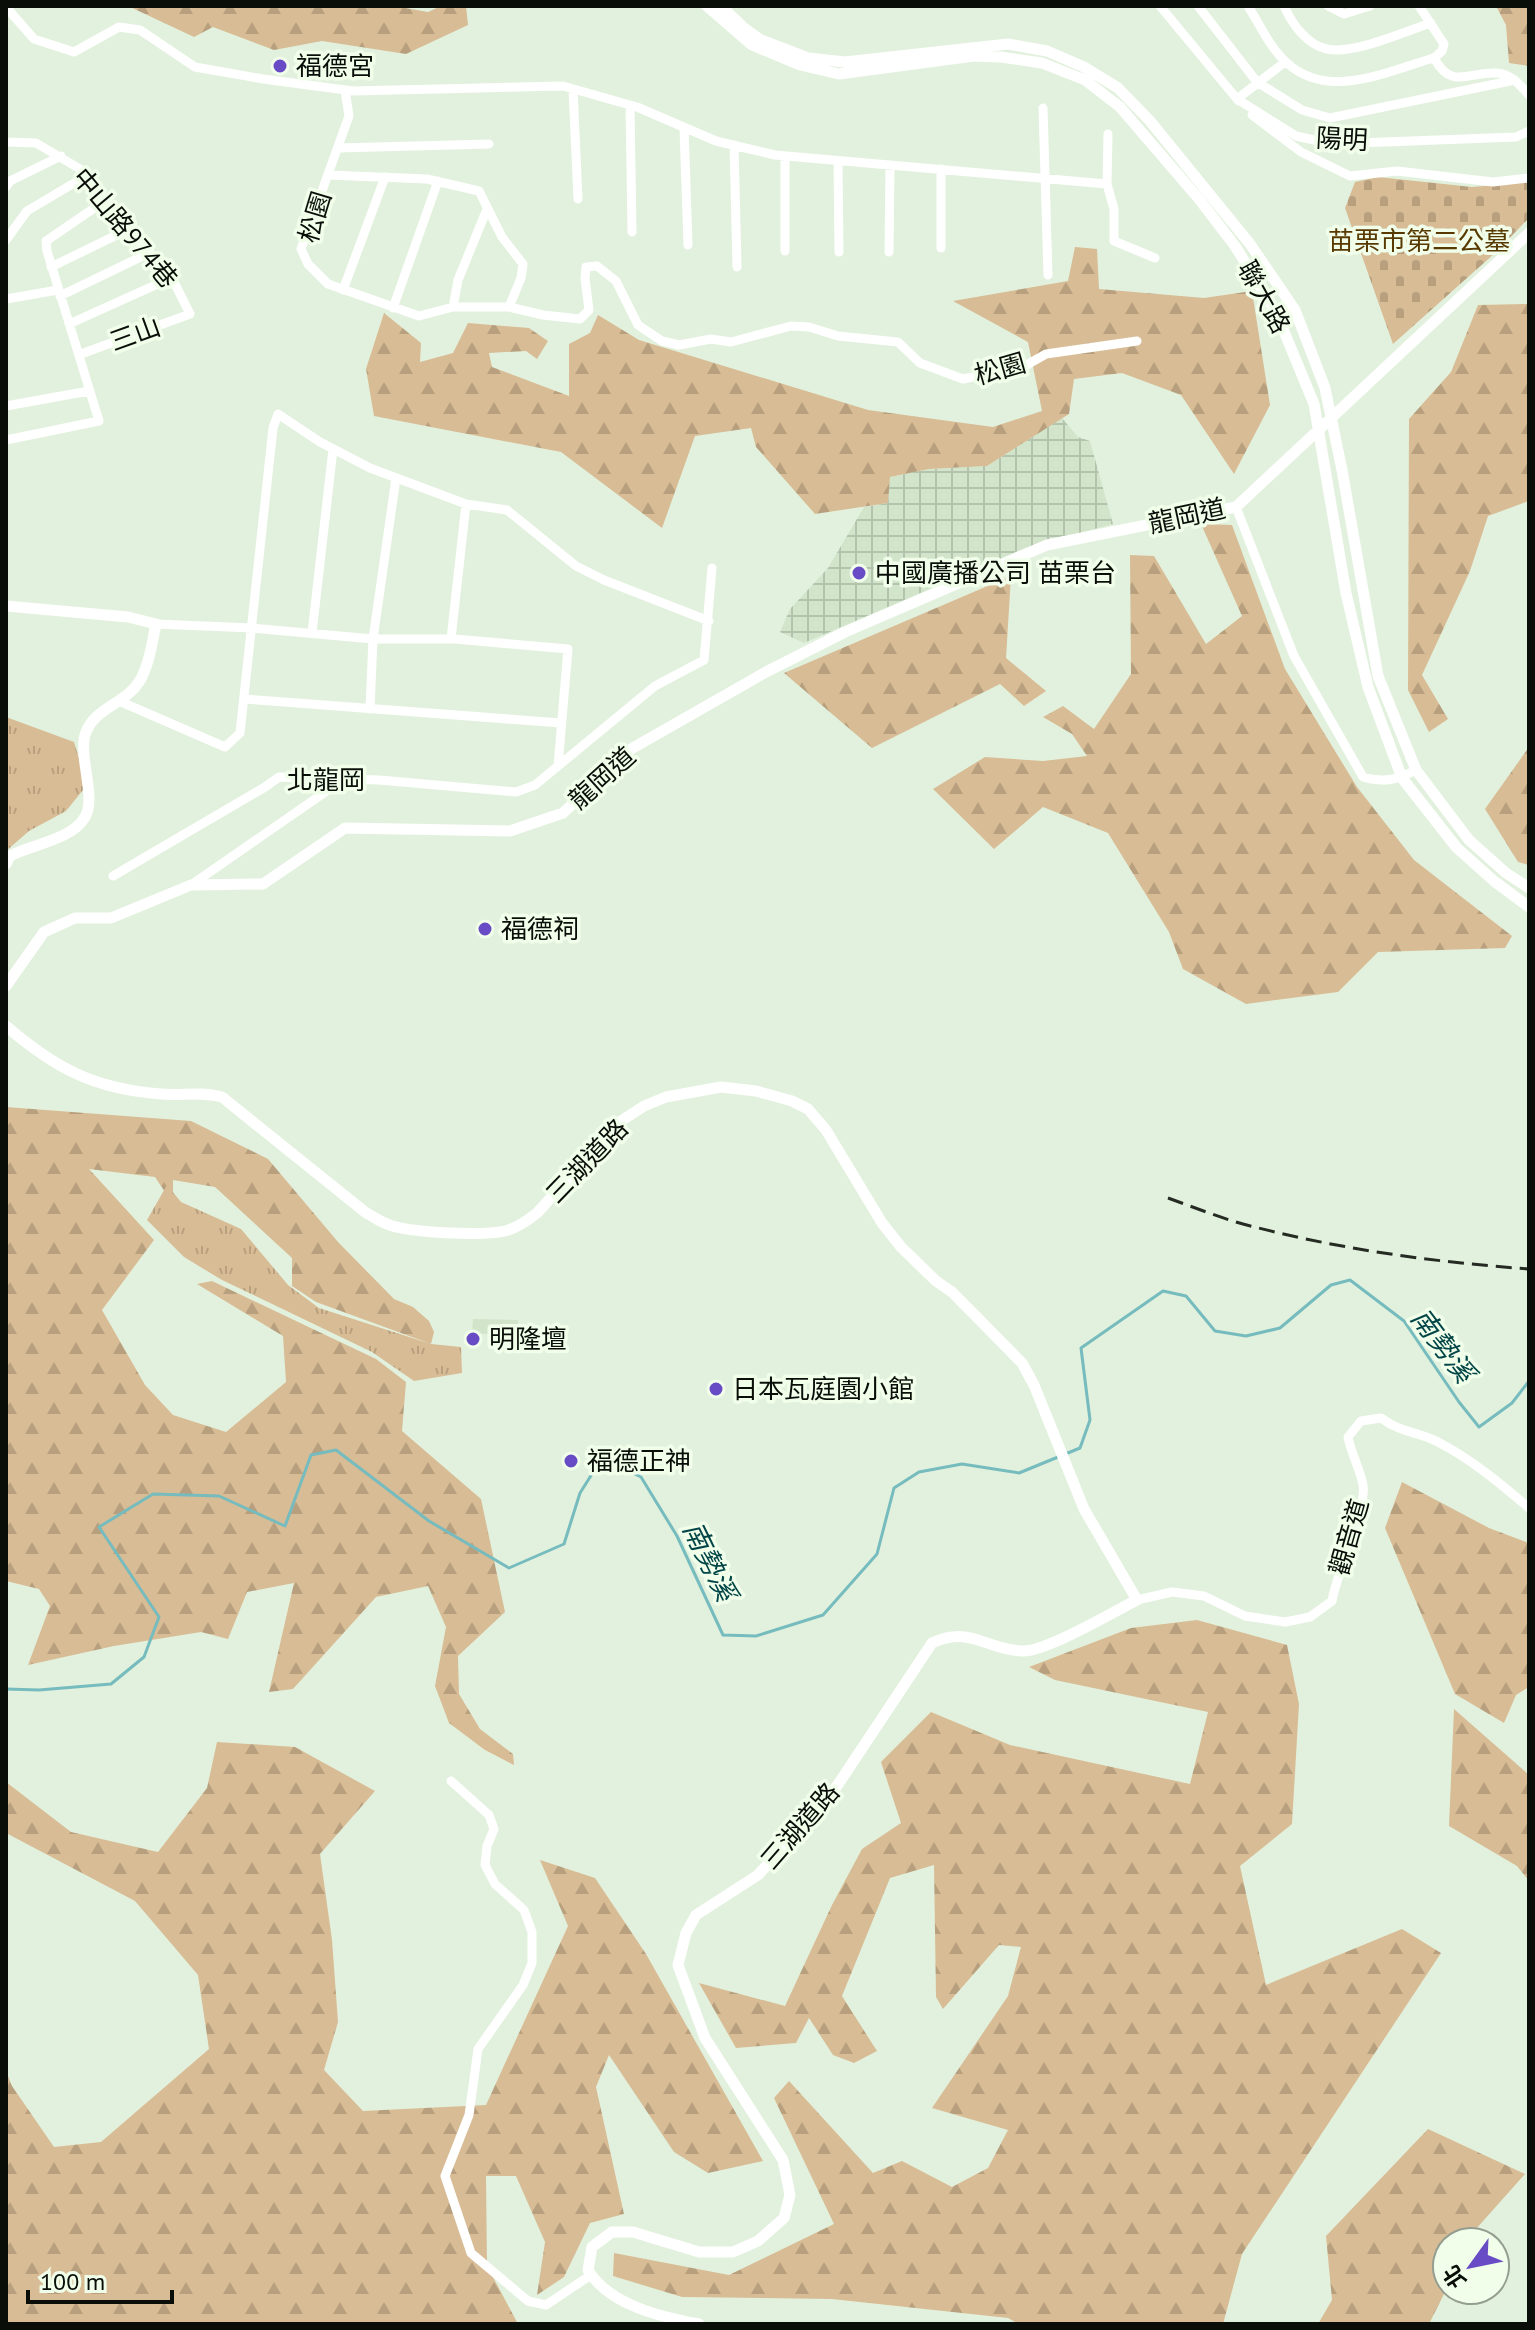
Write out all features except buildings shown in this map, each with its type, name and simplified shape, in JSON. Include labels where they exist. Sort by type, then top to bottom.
[{"type":"street","name":"聯大路","points":[[707,6],[752,45],[800,65],[839,74],[974,56],[1042,63],[1085,80],[1120,107],[1250,244],[1295,310],[1325,388],[1378,676],[1416,770],[1469,840],[1506,873],[1529,888]]},
{"type":"street","name":"聯大路","points":[[721,6],[761,40],[808,58],[845,62],[1008,44],[1047,51],[1084,67],[1118,88],[1150,121],[1203,195],[1276,312],[1314,404],[1346,593],[1368,687],[1402,778],[1457,848],[1529,907]]},
{"type":"street","name":"陽明","points":[[1160,6],[1237,99],[1296,136],[1332,144],[1516,137],[1529,131]]},
{"type":"street","name":"陽明","points":[[1198,6],[1257,82],[1302,110],[1330,118],[1515,80]]},
{"type":"street","points":[[1248,6],[1285,62],[1312,80],[1330,83],[1347,82],[1434,58],[1442,51],[1444,44],[1419,6]]},
{"type":"street","points":[[1284,6],[1304,36],[1327,49],[1351,48],[1431,23]]},
{"type":"street","points":[[1328,6],[1344,14],[1370,6]]},
{"type":"street","points":[[6,7],[34,39],[74,52],[119,27],[140,30],[195,67],[345,90],[563,86],[630,105],[716,141],[785,156],[1107,184]]},
{"type":"street","points":[[1434,58],[1442,72],[1456,78],[1499,73],[1515,80],[1529,95]]},
{"type":"street","points":[[1285,62],[1237,99],[1246,110],[1301,152],[1350,176],[1397,171],[1493,182],[1529,178]]},
{"type":"street","points":[[573,89],[578,199]]},
{"type":"street","name":"松園","points":[[345,90],[349,116],[301,249],[320,278],[393,308],[419,316],[453,307],[509,307],[580,319],[589,310],[586,267],[597,266],[616,281],[638,325],[662,341],[679,345],[711,339],[731,342],[791,326],[809,327],[838,336],[898,342],[920,363],[963,379],[1023,367],[1046,354],[1137,341]]},
{"type":"street","points":[[630,105],[632,232]]},
{"type":"street","points":[[1043,108],[1048,275]]},
{"type":"street","points":[[684,127],[688,245]]},
{"type":"street","points":[[1108,134],[1107,184],[1114,209],[1114,241],[1155,258]]},
{"type":"street","name":"中山路974巷","points":[[6,142],[36,143],[61,156],[86,176],[171,278],[190,314]]},
{"type":"street","points":[[338,148],[489,144]]},
{"type":"street","points":[[734,145],[737,267]]},
{"type":"street","points":[[6,187],[10,181],[61,156]]},
{"type":"street","points":[[785,156],[785,251]]},
{"type":"street","points":[[838,161],[839,252]]},
{"type":"street","points":[[889,252],[890,165]]},
{"type":"street","points":[[941,169],[941,248]]},
{"type":"street","points":[[328,175],[438,181],[479,191],[502,237],[523,264],[521,278],[509,307]]},
{"type":"street","points":[[6,240],[27,211],[86,176]]},
{"type":"street","points":[[343,290],[385,177]]},
{"type":"street","points":[[393,308],[438,181]]},
{"type":"street","name":"三山","points":[[6,440],[99,421],[81,354],[51,267],[46,241],[106,200]]},
{"type":"street","points":[[453,307],[458,280],[487,209]]},
{"type":"street","points":[[51,267],[129,229]]},
{"type":"street","name":"龍岡道","points":[[6,986],[44,932],[75,918],[111,918],[191,885],[263,884],[345,828],[510,831],[563,813],[631,749],[766,672],[845,632],[1047,545],[1236,507],[1529,233]]},
{"type":"street","points":[[6,299],[59,293],[149,253]]},
{"type":"street","name":"三山","points":[[69,324],[171,278]]},
{"type":"street","name":"三山","points":[[81,354],[190,314]]},
{"type":"street","points":[[6,406],[89,391]]},
{"type":"street","points":[[119,701],[225,747],[240,733],[273,428],[278,414],[333,449],[396,478],[466,504],[507,510],[576,566],[709,621]]},
{"type":"street","points":[[312,633],[333,449]]},
{"type":"street","points":[[370,709],[373,639],[396,478]]},
{"type":"street","points":[[451,639],[466,504]]},
{"type":"street","points":[[1236,507],[1294,656],[1363,777],[1381,782],[1402,778],[1416,770]]},
{"type":"street","name":"北龍岡","points":[[113,876],[279,777],[516,792],[535,785],[655,686],[704,660],[712,568]]},
{"type":"street","points":[[6,606],[128,617],[156,624],[252,628],[373,639],[451,639],[568,649],[558,766]]},
{"type":"street","points":[[6,864],[10,856],[67,833],[86,817],[85,734],[100,711],[119,701],[139,682],[156,624]]},
{"type":"street","points":[[245,699],[561,723]]},
{"type":"street","points":[[191,885],[344,779]]},
{"type":"street","name":"三湖道路","points":[[6,1026],[44,1056],[109,1088],[173,1095],[202,1092],[222,1097],[365,1212],[388,1225],[410,1229],[484,1233],[505,1231],[522,1224],[537,1213],[608,1133],[644,1106],[666,1097],[721,1087],[756,1091],[808,1109],[826,1130],[882,1223],[905,1250],[936,1281],[952,1292],[1022,1363],[1034,1385],[1084,1509],[1137,1600],[1041,1647],[1023,1652],[966,1636],[948,1636],[932,1643],[837,1786],[758,1875],[696,1915],[686,1933],[678,1965],[705,2038],[783,2160],[790,2195],[784,2218],[758,2241],[733,2252],[699,2252],[633,2232],[612,2232],[592,2247],[588,2270],[591,2275]]},
{"type":"street","name":"觀音道","points":[[1137,1600],[1172,1592],[1204,1596],[1245,1616],[1285,1622],[1310,1617],[1332,1601],[1335,1581],[1362,1507],[1364,1486],[1348,1437],[1361,1421],[1381,1418],[1397,1429],[1436,1441],[1498,1482],[1529,1508]]},
{"type":"street","points":[[451,1781],[489,1815],[494,1829],[487,1846],[485,1865],[495,1884],[524,1910],[532,1932],[532,1963],[523,1985],[478,2049],[469,2115],[445,2176],[471,2253],[528,2301],[546,2305],[591,2275],[595,2282],[619,2299],[668,2319],[699,2324]]},
{"type":"shaded area","points":[[1062,418],[1078,437],[1090,441],[1113,524],[1025,548],[804,643],[780,632],[790,609],[828,568],[864,507],[888,503],[890,477],[929,469],[987,466]]},
{"type":"shaded area","points":[[473,1319],[518,1320],[518,1336],[472,1333]]},
{"type":"green space","points":[[128,6],[394,6],[428,12],[441,6],[466,6],[468,25],[406,54],[322,41],[274,50],[213,27],[194,37]]},
{"type":"green space","points":[[1496,6],[1529,6],[1529,66],[1509,63],[1506,25]]},
{"type":"green space","name":"苗栗市第二公墓","points":[[1378,177],[1472,187],[1529,182],[1529,218],[1495,253],[1393,344],[1345,208],[1355,182]]},
{"type":"green space","points":[[1075,247],[1097,249],[1099,289],[1204,298],[1252,291],[1270,405],[1234,474],[1181,395],[1122,373],[1074,379],[1069,414],[987,466],[929,469],[890,477],[888,503],[815,514],[756,447],[751,428],[695,436],[662,528],[561,452],[374,416],[366,369],[384,313],[421,343],[420,362],[453,353],[468,323],[529,328],[548,341],[537,359],[526,351],[489,353],[492,367],[569,396],[569,344],[590,333],[598,315],[639,340],[868,410],[993,427],[1042,411],[1028,342],[953,301],[1068,281]]},
{"type":"green space","points":[[1529,304],[1529,501],[1488,516],[1470,571],[1422,675],[1448,719],[1429,732],[1408,690],[1409,419],[1451,372],[1478,305]]},
{"type":"green space","points":[[1201,524],[1232,525],[1285,669],[1357,787],[1414,860],[1512,936],[1505,948],[1378,952],[1338,992],[1246,1004],[1183,969],[1169,932],[1108,833],[1043,807],[994,849],[933,789],[985,757],[1043,761],[1087,756],[1072,734],[1043,717],[1063,706],[1094,729],[1131,674],[1130,555],[1154,556],[1206,644],[1242,616]]},
{"type":"green space","points":[[1011,576],[1006,658],[1046,691],[1024,706],[1000,684],[872,748],[784,673]]},
{"type":"green space","points":[[6,717],[74,742],[87,785],[66,811],[29,831],[6,851]]},
{"type":"green space","points":[[1529,747],[1529,865],[1518,862],[1485,809]]},
{"type":"green space","points":[[6,1107],[191,1121],[268,1159],[338,1242],[394,1299],[413,1307],[429,1321],[434,1332],[431,1344],[316,1302],[292,1286],[292,1258],[215,1187],[173,1180],[173,1204],[155,1177],[89,1169],[154,1240],[102,1310],[145,1385],[173,1415],[226,1432],[286,1382],[283,1336],[197,1284],[212,1281],[376,1359],[406,1382],[402,1431],[481,1499],[505,1612],[458,1656],[459,1694],[480,1729],[513,1754],[514,1765],[485,1750],[449,1723],[435,1686],[446,1627],[428,1586],[376,1597],[293,1689],[269,1692],[294,1583],[247,1592],[228,1639],[201,1632],[114,1646],[28,1665],[50,1606],[39,1589],[6,1581]]},
{"type":"green space","points":[[167,1185],[181,1202],[241,1229],[288,1285],[319,1308],[431,1344],[461,1347],[462,1373],[414,1381],[372,1352],[222,1280],[184,1257],[147,1220]]},
{"type":"green space","points":[[1402,1482],[1489,1528],[1529,1543],[1529,1687],[1516,1695],[1504,1723],[1455,1694],[1385,1528]]},
{"type":"green space","points":[[1197,1620],[1287,1645],[1299,1704],[1292,1824],[1240,1866],[1266,1985],[1402,1929],[1441,1953],[1242,2254],[1223,2324],[1019,2324],[1008,2318],[832,2299],[682,2297],[613,2276],[614,2253],[729,2275],[834,2224],[774,2098],[789,2081],[873,2173],[902,2161],[952,2187],[988,2168],[1008,2130],[932,2108],[1008,1996],[1021,1947],[999,1945],[943,2009],[936,1997],[934,1865],[890,1878],[842,1996],[877,2051],[854,2063],[833,2055],[809,2018],[796,2043],[736,2048],[699,1983],[785,2006],[862,1849],[901,1823],[881,1762],[931,1712],[1010,1745],[1190,1784],[1208,1712],[1055,1680],[1029,1667],[1131,1628]]},
{"type":"green space","points":[[1454,1709],[1529,1775],[1529,1881],[1517,1866],[1449,1826]]},
{"type":"green space","points":[[217,1742],[295,1747],[375,1791],[320,1854],[332,1940],[338,2022],[324,2070],[363,2111],[486,2105],[568,1926],[540,1860],[595,1878],[646,1954],[763,2161],[708,2173],[674,2152],[609,2055],[596,2087],[624,2214],[590,2223],[564,2277],[537,2295],[545,2242],[516,2176],[486,2176],[487,2266],[518,2324],[6,2324],[6,2071],[12,2086],[54,2147],[101,2142],[209,2049],[198,1975],[135,1901],[6,1833],[6,1782],[71,1832],[158,1852],[207,1788]]},
{"type":"green space","points":[[1428,2129],[1525,2174],[1479,2226],[1431,2226],[1431,2306],[1438,2306],[1429,2324],[1318,2324],[1332,2300],[1326,2236]]},
{"type":"waterway","name":"南勢溪","points":[[6,1689],[39,1690],[111,1684],[144,1657],[159,1617],[99,1527],[153,1494],[219,1496],[285,1526],[311,1455],[336,1450],[429,1521],[509,1568],[564,1544],[580,1493],[602,1458],[641,1477],[677,1536],[723,1635],[756,1636],[823,1615],[877,1554],[894,1488],[919,1472],[962,1464],[1019,1473],[1080,1448],[1090,1420],[1081,1348],[1163,1291],[1186,1296],[1215,1331],[1246,1336],[1280,1328],[1331,1285],[1350,1280],[1404,1321],[1479,1427],[1512,1403],[1529,1381]]},
{"type":"railway","points":[[1168,1198],[1243,1224],[1314,1241],[1457,1263],[1529,1269]]},
{"type":"place","name":"福德宮","points":[[280,66]]},
{"type":"place","name":"中國廣播公司 苗栗台","points":[[859,573]]},
{"type":"place","name":"福德祠","points":[[485,929]]},
{"type":"place","name":"明隆壇","points":[[473,1339]]},
{"type":"place","name":"日本瓦庭園小館","points":[[716,1389]]},
{"type":"place","name":"福德正神","points":[[571,1461]]}]
